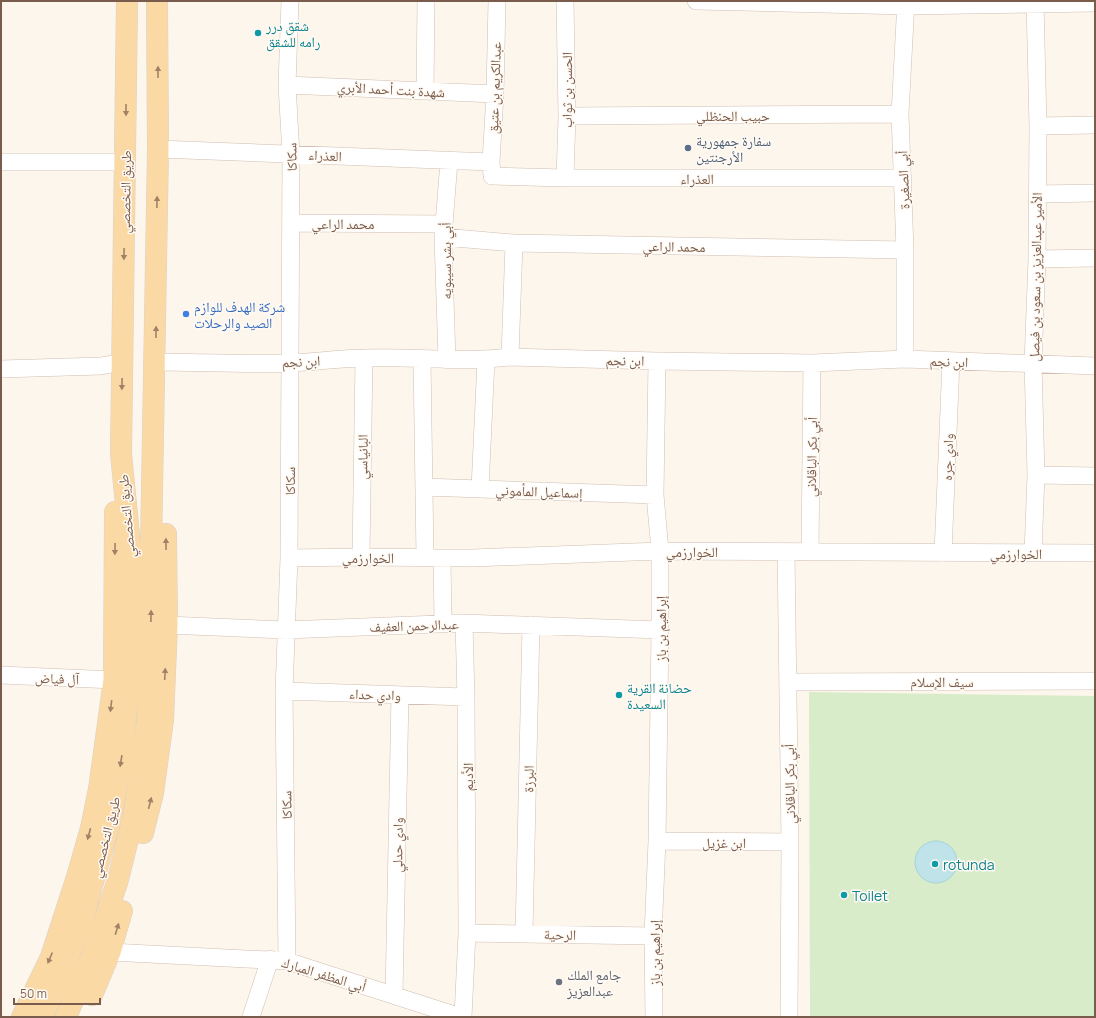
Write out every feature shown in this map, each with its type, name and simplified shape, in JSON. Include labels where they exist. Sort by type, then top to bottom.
[{"type":"main road","name":"طريق التخصصي","points":[[42,1017],[63,972],[82,921],[111,819],[123,748],[130,673],[130,545],[121,454],[127,1]]},
{"type":"main road","name":"طريق التخصصي","points":[[66,1017],[91,960],[117,884],[134,815],[148,717],[158,149],[157,1]]},
{"type":"main road","points":[[82,1017],[110,952],[130,883],[153,794],[163,720],[167,625],[166,518],[155,362]]},
{"type":"main road","points":[[22,1017],[51,957],[87,842],[99,789],[114,680],[115,482],[121,454]]},
{"type":"street","name":"سكاكا","points":[[287,961],[284,691],[289,558],[291,154],[287,85],[290,1]]},
{"type":"street","points":[[425,91],[426,1]]},
{"type":"street","name":"عبدالكريم بن عتيق","points":[[491,169],[495,94],[497,1]]},
{"type":"street","name":"الحسن بن ثواب","points":[[565,1],[567,116],[565,178]]},
{"type":"street","points":[[696,1],[906,4],[1095,3]]},
{"type":"street","name":"الأمير عبدالعزيز بن سعود بن فيصل","points":[[1034,553],[1036,475],[1033,364],[1037,259],[1038,126],[1035,3]]},
{"type":"street","name":"أبي الصغيرة","points":[[905,359],[906,250],[900,114],[906,4]]},
{"type":"street","name":"شهدة بنت أحمد الأبري","points":[[287,85],[495,94]]},
{"type":"street","name":"حبيب الحنظلي","points":[[567,116],[900,114]]},
{"type":"street","points":[[1038,126],[1095,125]]},
{"type":"street","name":"العذراء","points":[[158,149],[449,161],[491,169],[565,178],[903,178]]},
{"type":"street","name":"أبي بشر سيبويه","points":[[447,360],[443,230],[449,161]]},
{"type":"street","points":[[1,162],[125,162]]},
{"type":"street","points":[[1037,194],[1095,193]]},
{"type":"street","name":"محمد الراعي","points":[[291,223],[443,230],[514,243],[906,250]]},
{"type":"street","points":[[510,357],[514,243]]},
{"type":"street","points":[[1037,259],[1095,258]]},
{"type":"street","name":"ابن نجم","points":[[155,362],[290,363],[364,358],[486,360],[510,357],[657,361],[812,362],[905,359],[1095,366]]},
{"type":"street","name":"البانياسي","points":[[361,557],[364,358]]},
{"type":"street","points":[[422,358],[425,557]]},
{"type":"street","points":[[480,489],[486,360]]},
{"type":"street","name":"إبراهيم بن باز","points":[[654,1017],[653,936],[657,841],[660,630],[660,551],[655,495],[657,361]]},
{"type":"street","name":"وادي جره","points":[[943,553],[951,361]]},
{"type":"street","points":[[1,369],[101,366],[123,362]]},
{"type":"street","name":"أبي بكر الباقلاني","points":[[810,552],[812,362]]},
{"type":"street","points":[[1036,475],[1095,476]]},
{"type":"street","name":"إسماعيل المأموني","points":[[424,487],[655,495]]},
{"type":"street","name":"الخوارزمي","points":[[289,558],[473,558],[660,551],[1095,553]]},
{"type":"street","name":"أبي بكر الباقلاني","points":[[786,552],[790,842],[789,1017]]},
{"type":"street","points":[[442,558],[443,624],[464,623]]},
{"type":"street","name":"عبدالرحمن العفيف","points":[[167,625],[286,630],[464,623],[660,630]]},
{"type":"street","name":"الأديم","points":[[462,1017],[468,933],[464,623]]},
{"type":"street","name":"البرزة","points":[[524,934],[531,625]]},
{"type":"street","name":"آل فياض","points":[[1,675],[114,680]]},
{"type":"street","name":"سيف الإسلام","points":[[788,682],[1095,681]]},
{"type":"street","name":"وادي حداء","points":[[284,691],[466,697]]},
{"type":"street","name":"وادي حدلي","points":[[394,995],[400,695]]},
{"type":"street","name":"ابن غزيل","points":[[657,841],[790,842]]},
{"type":"street","name":"الرحية","points":[[468,933],[653,936]]},
{"type":"street","name":"أبي المظفر المبارك","points":[[110,952],[287,961],[462,1017]]},
{"type":"street","points":[[251,1017],[270,959]]},
{"type":"green space","points":[[809,692],[1095,696],[1095,1017],[810,1017]]},
{"type":"water","points":[[936,841],[951,847],[957,862],[951,877],[936,883],[921,877],[915,862],[921,847]]},
{"type":"place","name":"شقق درر رامه للشقق","points":[[258,33]]},
{"type":"place","name":"سفارة جمهورية الأرجنتين","points":[[688,148]]},
{"type":"place","name":"شركة الهدف للوازم الصيد والرحلات","points":[[186,314]]},
{"type":"place","name":"حضانة القرية السعيدة","points":[[619,695]]},
{"type":"place","name":"rotunda","points":[[935,864]]},
{"type":"place","name":"Toilet","points":[[844,895]]},
{"type":"place","name":"جامع الملك عبدالعزيز","points":[[559,982]]}]
